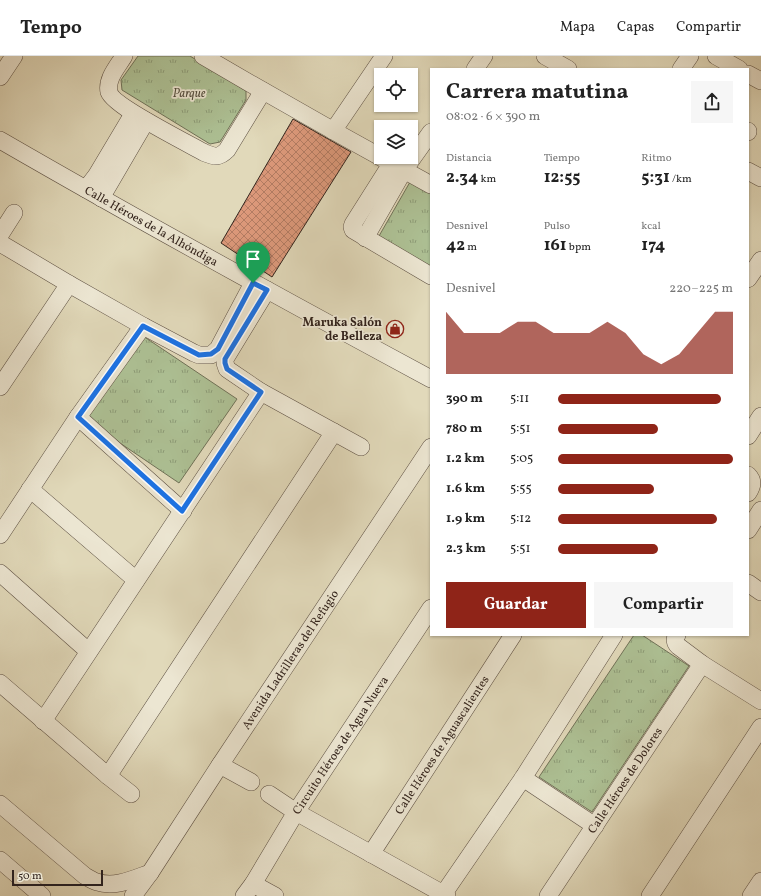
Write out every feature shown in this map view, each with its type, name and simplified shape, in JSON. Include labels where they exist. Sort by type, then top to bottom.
[{"type":"street","points":[[0,77],[14,56]]},
{"type":"street","points":[[124,56],[110,77],[109,91],[114,99],[140,117],[212,156],[219,156],[227,150],[263,91]]},
{"type":"street","points":[[203,56],[333,131],[430,184]]},
{"type":"street","points":[[476,68],[484,56]]},
{"type":"street","points":[[545,56],[566,68]]},
{"type":"street","points":[[683,68],[690,56]]},
{"type":"street","points":[[716,56],[737,68]]},
{"type":"street","points":[[333,131],[381,57]]},
{"type":"street","points":[[749,75],[761,81]]},
{"type":"street","points":[[86,189],[140,117]]},
{"type":"street","points":[[101,198],[140,117]]},
{"type":"street","points":[[430,133],[397,167],[352,226],[353,230],[365,238],[430,275]]},
{"type":"street","name":"Calle Héroes de la Alhóndiga","points":[[0,140],[260,287],[430,378]]},
{"type":"street","points":[[749,172],[761,178]]},
{"type":"street","points":[[0,235],[14,213]]},
{"type":"street","points":[[0,243],[68,284],[199,355],[211,354],[218,349],[260,287]]},
{"type":"street","points":[[749,278],[761,260]]},
{"type":"street","points":[[0,387],[68,284]]},
{"type":"street","points":[[260,287],[225,359],[227,369],[261,392],[360,447]]},
{"type":"street","points":[[0,535],[78,417],[143,326]]},
{"type":"street","points":[[43,721],[261,392]]},
{"type":"street","points":[[749,434],[761,416]]},
{"type":"street","points":[[78,417],[182,511]]},
{"type":"street","points":[[108,776],[334,432]]},
{"type":"street","name":"Avenida Ladrilleras del Refugio","points":[[133,896],[150,873],[430,448]]},
{"type":"street","points":[[30,489],[136,580]]},
{"type":"street","points":[[749,528],[761,510]]},
{"type":"street","points":[[0,573],[88,651]]},
{"type":"street","points":[[749,584],[761,592]]},
{"type":"street","name":"Circuito Héroes de Agua Nueva","points":[[275,896],[248,890],[296,812],[430,610]]},
{"type":"street","name":"Calle Héroes de Aguascalientes","points":[[371,854],[512,636]]},
{"type":"street","points":[[269,794],[296,812],[444,895],[523,778],[613,636]]},
{"type":"street","points":[[676,636],[676,643],[702,664],[761,701]]},
{"type":"street","name":"Calle Héroes de Dolores","points":[[548,896],[702,664]]},
{"type":"street","points":[[0,683],[131,794]]},
{"type":"street","points":[[650,896],[761,727]]},
{"type":"street","points":[[220,765],[251,782]]},
{"type":"street","points":[[523,778],[595,826]]},
{"type":"street","points":[[0,804],[85,876],[97,889],[108,884],[123,883],[150,873]]},
{"type":"street","points":[[0,860],[42,896]]},
{"type":"street","points":[[751,896],[761,881]]},
{"type":"green space","name":"Parque","points":[[138,56],[190,56],[246,91],[246,100],[220,142],[210,144],[122,90],[121,80]]},
{"type":"green space","points":[[410,182],[430,193],[430,270],[379,236]]},
{"type":"green space","points":[[143,336],[237,399],[179,483],[86,420]]},
{"type":"green space","points":[[633,636],[644,636],[689,666],[592,812],[539,777]]},
{"type":"building","points":[[293,119],[351,152],[272,277],[221,243]]},
{"type":"place","name":"Maruka Salón de Belleza","points":[[395,329]]},
{"type":"route","points":[[253,283],[267,290],[225,359],[225,363],[227,369],[261,392],[182,511],[78,417],[143,326],[194,353],[205,356],[211,354],[218,349],[253,283]]}]
